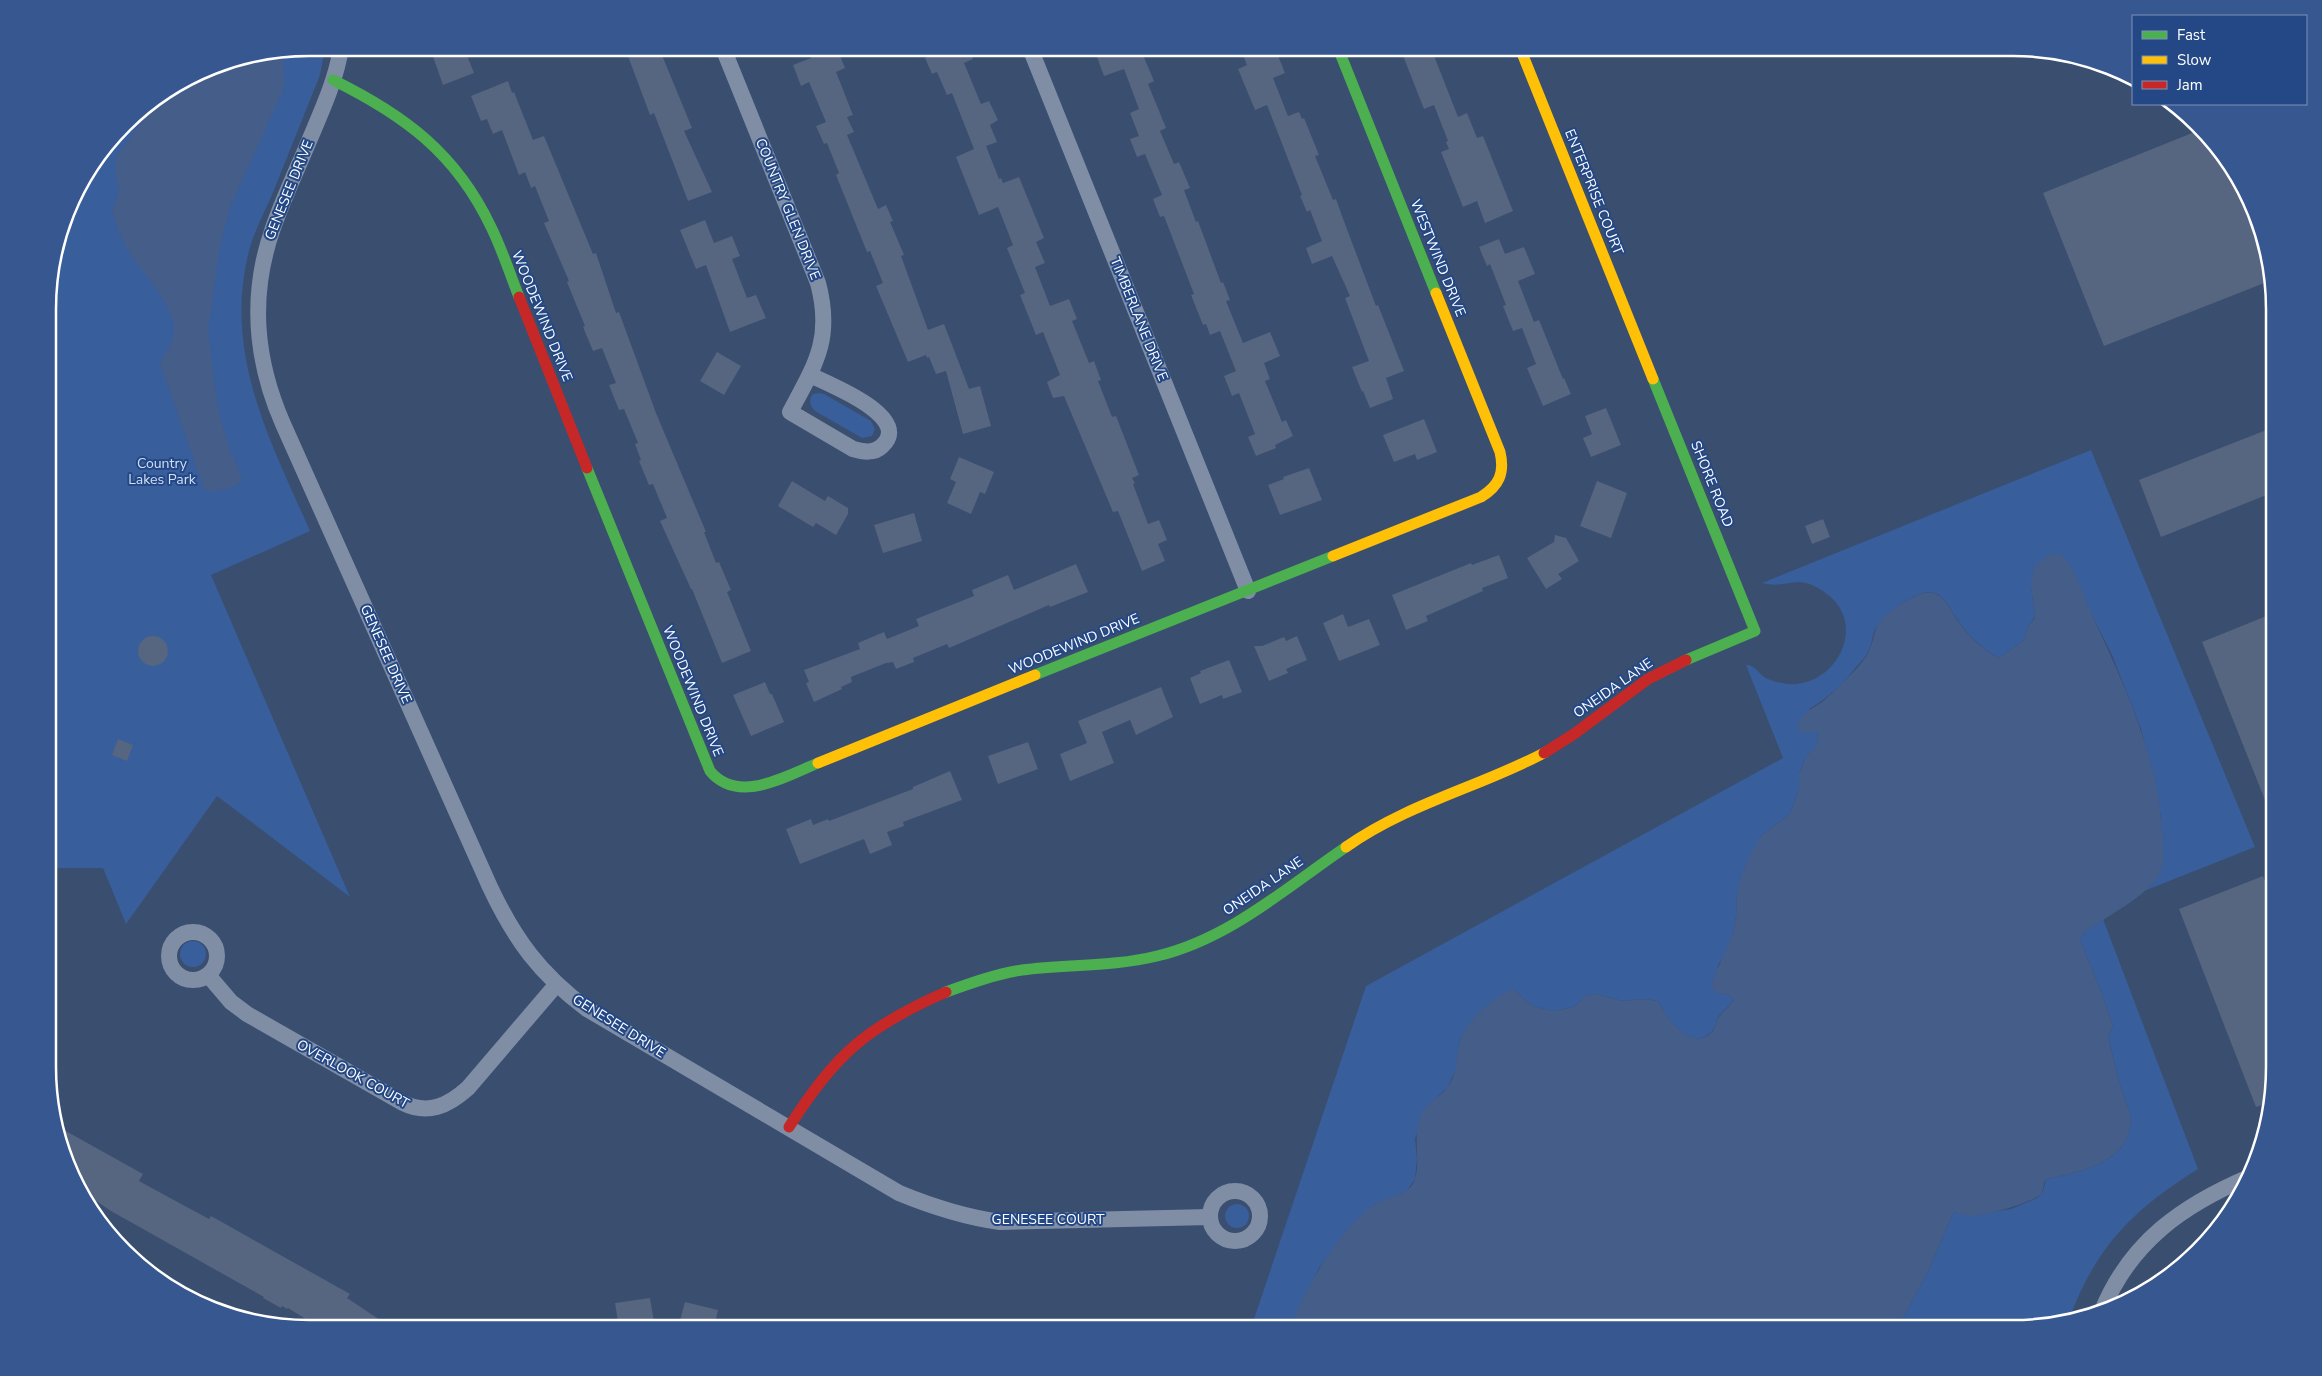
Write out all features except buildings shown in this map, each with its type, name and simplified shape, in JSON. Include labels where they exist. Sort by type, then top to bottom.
[{"type":"street","name":"GENESEE DRIVE","points":[[339,56],[333,80],[273,228],[266,251],[260,287],[258,331],[268,388],[501,910],[526,951],[556,985],[587,1009],[789,1127]]},
{"type":"street","name":"COUNTRY GLEN DRIVE","points":[[726,56],[818,283],[823,302],[824,318],[820,350],[810,375],[790,412],[853,449],[864,452],[874,451],[882,446],[888,437],[889,428],[880,413],[810,375]]},
{"type":"street","name":"TIMBERLANE DRIVE","points":[[1033,56],[1248,591]]},
{"type":"street","name":"WESTWIND DRIVE","points":[[1341,56],[1500,452],[1504,464],[1500,481]]},
{"type":"street","name":"ENTERPRISE COURT","points":[[1523,56],[1641,348]]},
{"type":"street","name":"WOODEWIND DRIVE","points":[[333,80],[370,97],[409,122],[449,160],[475,195],[498,246],[697,746],[712,775],[732,786],[747,787],[764,783],[1248,591],[1480,497],[1491,492],[1500,481]]},
{"type":"street","name":"SHORE ROAD","points":[[1641,348],[1755,631]]},
{"type":"street","name":"ONEIDA LANE","points":[[789,1127],[823,1075],[837,1059],[864,1034],[900,1012],[960,987],[1004,973],[1031,969],[1130,962],[1177,950],[1211,936],[1248,916],[1374,828],[1421,804],[1531,760],[1568,738],[1662,671],[1755,631]]},
{"type":"street","name":"OVERLOOK COURT","points":[[208,975],[231,1002],[247,1014],[403,1103],[423,1110],[444,1106],[456,1099],[468,1088],[556,985]]},
{"type":"street","name":"GENESEE COURT","points":[[789,1127],[899,1193],[934,1208],[968,1218],[1000,1222],[1210,1217]]},
{"type":"street","points":[[2107,1302],[2123,1272],[2138,1252],[2164,1225],[2199,1200],[2238,1182]]},
{"type":"green space","name":"Country Lakes Park","points":[[324,56],[320,75],[251,244],[243,289],[242,325],[246,361],[255,396],[266,430],[310,531],[211,575],[350,897],[217,796],[126,924],[103,868],[56,868],[56,309],[58,276],[65,244],[82,197],[108,155],[130,130],[155,108],[197,82],[244,65],[276,58]]},
{"type":"green space","points":[[819,393],[871,421],[875,429],[872,436],[862,438],[815,411],[811,405],[810,398],[813,394]]},
{"type":"green space","points":[[2091,450],[2255,847],[2144,891],[2152,883],[2161,817],[2154,778],[2141,729],[2112,655],[2093,617],[2031,587],[2035,617],[2028,626],[2024,640],[1999,658],[1987,651],[1970,636],[1939,595],[1927,592],[1919,594],[1900,605],[1884,619],[1874,632],[1871,646],[1863,660],[1835,690],[1809,709],[1818,731],[1817,747],[1806,757],[1799,774],[1799,790],[1790,814],[1762,835],[1737,896],[1733,933],[1727,951],[1718,965],[1716,993],[1726,994],[1734,999],[1719,1016],[1713,1030],[1705,1037],[1688,1036],[1673,1024],[1658,1001],[1645,999],[1622,1001],[1596,994],[1585,996],[1574,1007],[1553,1011],[1532,1006],[1513,989],[1460,1039],[1456,1069],[1448,1087],[1437,1097],[1415,1138],[1417,1159],[1415,1179],[1406,1192],[1375,1204],[1351,1227],[1319,1268],[1294,1320],[1254,1320],[1366,986],[1783,758],[1746,665],[1754,667],[1767,679],[1780,683],[1797,684],[1812,680],[1826,672],[1836,661],[1843,648],[1846,633],[1845,619],[1838,606],[1827,594],[1817,587],[1800,582],[1771,585],[1762,583]]},
{"type":"green space","points":[[2103,919],[2198,1169],[2154,1200],[2118,1233],[2090,1273],[2072,1312],[2046,1318],[2013,1320],[1902,1320],[1929,1269],[1953,1213],[1983,1213],[2011,1209],[2037,1198],[2043,1192],[2046,1179],[2074,1173],[2102,1162],[2114,1154],[2123,1144],[2129,1132],[2129,1110],[2118,1077],[2108,1035],[2113,1027],[2103,996],[2080,940],[2084,932]]},
{"type":"green space","points":[[193,941],[202,945],[206,954],[202,963],[193,967],[184,963],[180,954],[184,945]]},
{"type":"green space","points":[[1237,1204],[1246,1207],[1249,1216],[1246,1225],[1237,1228],[1228,1225],[1225,1216],[1228,1207]]},
{"type":"shaded area","points":[[283,58],[284,88],[230,207],[220,246],[208,331],[218,410],[230,450],[241,475],[241,480],[237,485],[228,489],[208,491],[204,488],[160,364],[173,337],[174,323],[165,302],[127,248],[112,210],[119,190],[115,168],[117,156],[144,118],[155,108],[183,90],[212,75],[260,61]]},
{"type":"shaded area","points":[[2049,554],[2061,554],[2080,584],[2138,722],[2147,749],[2159,804],[2163,862],[2156,880],[2127,905],[2084,932],[2080,940],[2103,996],[2113,1027],[2108,1035],[2118,1077],[2129,1110],[2129,1132],[2123,1144],[2114,1154],[2088,1168],[2046,1179],[2042,1193],[2038,1197],[2019,1205],[1974,1216],[1953,1213],[1929,1269],[1902,1320],[1294,1320],[1314,1278],[1348,1229],[1375,1204],[1403,1192],[1412,1185],[1417,1171],[1417,1132],[1421,1115],[1426,1107],[1451,1083],[1463,1033],[1474,1017],[1489,1003],[1513,989],[1532,1006],[1553,1011],[1574,1007],[1585,996],[1596,994],[1622,1001],[1644,999],[1658,1001],[1673,1024],[1688,1036],[1705,1037],[1713,1031],[1718,1018],[1734,999],[1726,994],[1716,993],[1711,984],[1733,933],[1741,877],[1750,855],[1762,835],[1790,814],[1799,790],[1799,774],[1806,757],[1817,746],[1818,731],[1804,733],[1797,729],[1800,720],[1806,713],[1829,696],[1861,663],[1868,654],[1876,630],[1883,618],[1901,604],[1924,593],[1940,596],[1970,636],[1981,647],[1999,658],[2024,640],[2028,626],[2035,618],[2031,587],[2034,567]]},
{"type":"traffic: fast","points":[[1341,56],[1436,293]]},
{"type":"traffic: fast","points":[[333,80],[359,93],[405,122],[444,157],[462,178],[491,227],[519,297]]},
{"type":"traffic: fast","points":[[1653,379],[1755,631],[1686,660]]},
{"type":"traffic: fast","points":[[587,468],[710,771],[721,781],[734,786],[748,787],[777,780],[818,763]]},
{"type":"traffic: fast","points":[[1035,675],[1333,556]]},
{"type":"traffic: fast","points":[[946,992],[984,979],[1022,970],[1140,960],[1183,948],[1233,925],[1346,847]]},
{"type":"traffic: slow","points":[[1523,56],[1653,379]]},
{"type":"traffic: slow","points":[[1333,556],[1481,497],[1492,488],[1501,473],[1500,452],[1436,293]]},
{"type":"traffic: slow","points":[[818,763],[1035,675]]},
{"type":"traffic: slow","points":[[1346,847],[1369,832],[1418,807],[1544,753]]},
{"type":"traffic: jam","points":[[519,297],[587,468]]},
{"type":"traffic: jam","points":[[1544,753],[1574,734],[1648,679],[1686,660]]},
{"type":"traffic: jam","points":[[789,1127],[822,1080],[855,1045],[894,1018],[946,992]]}]
